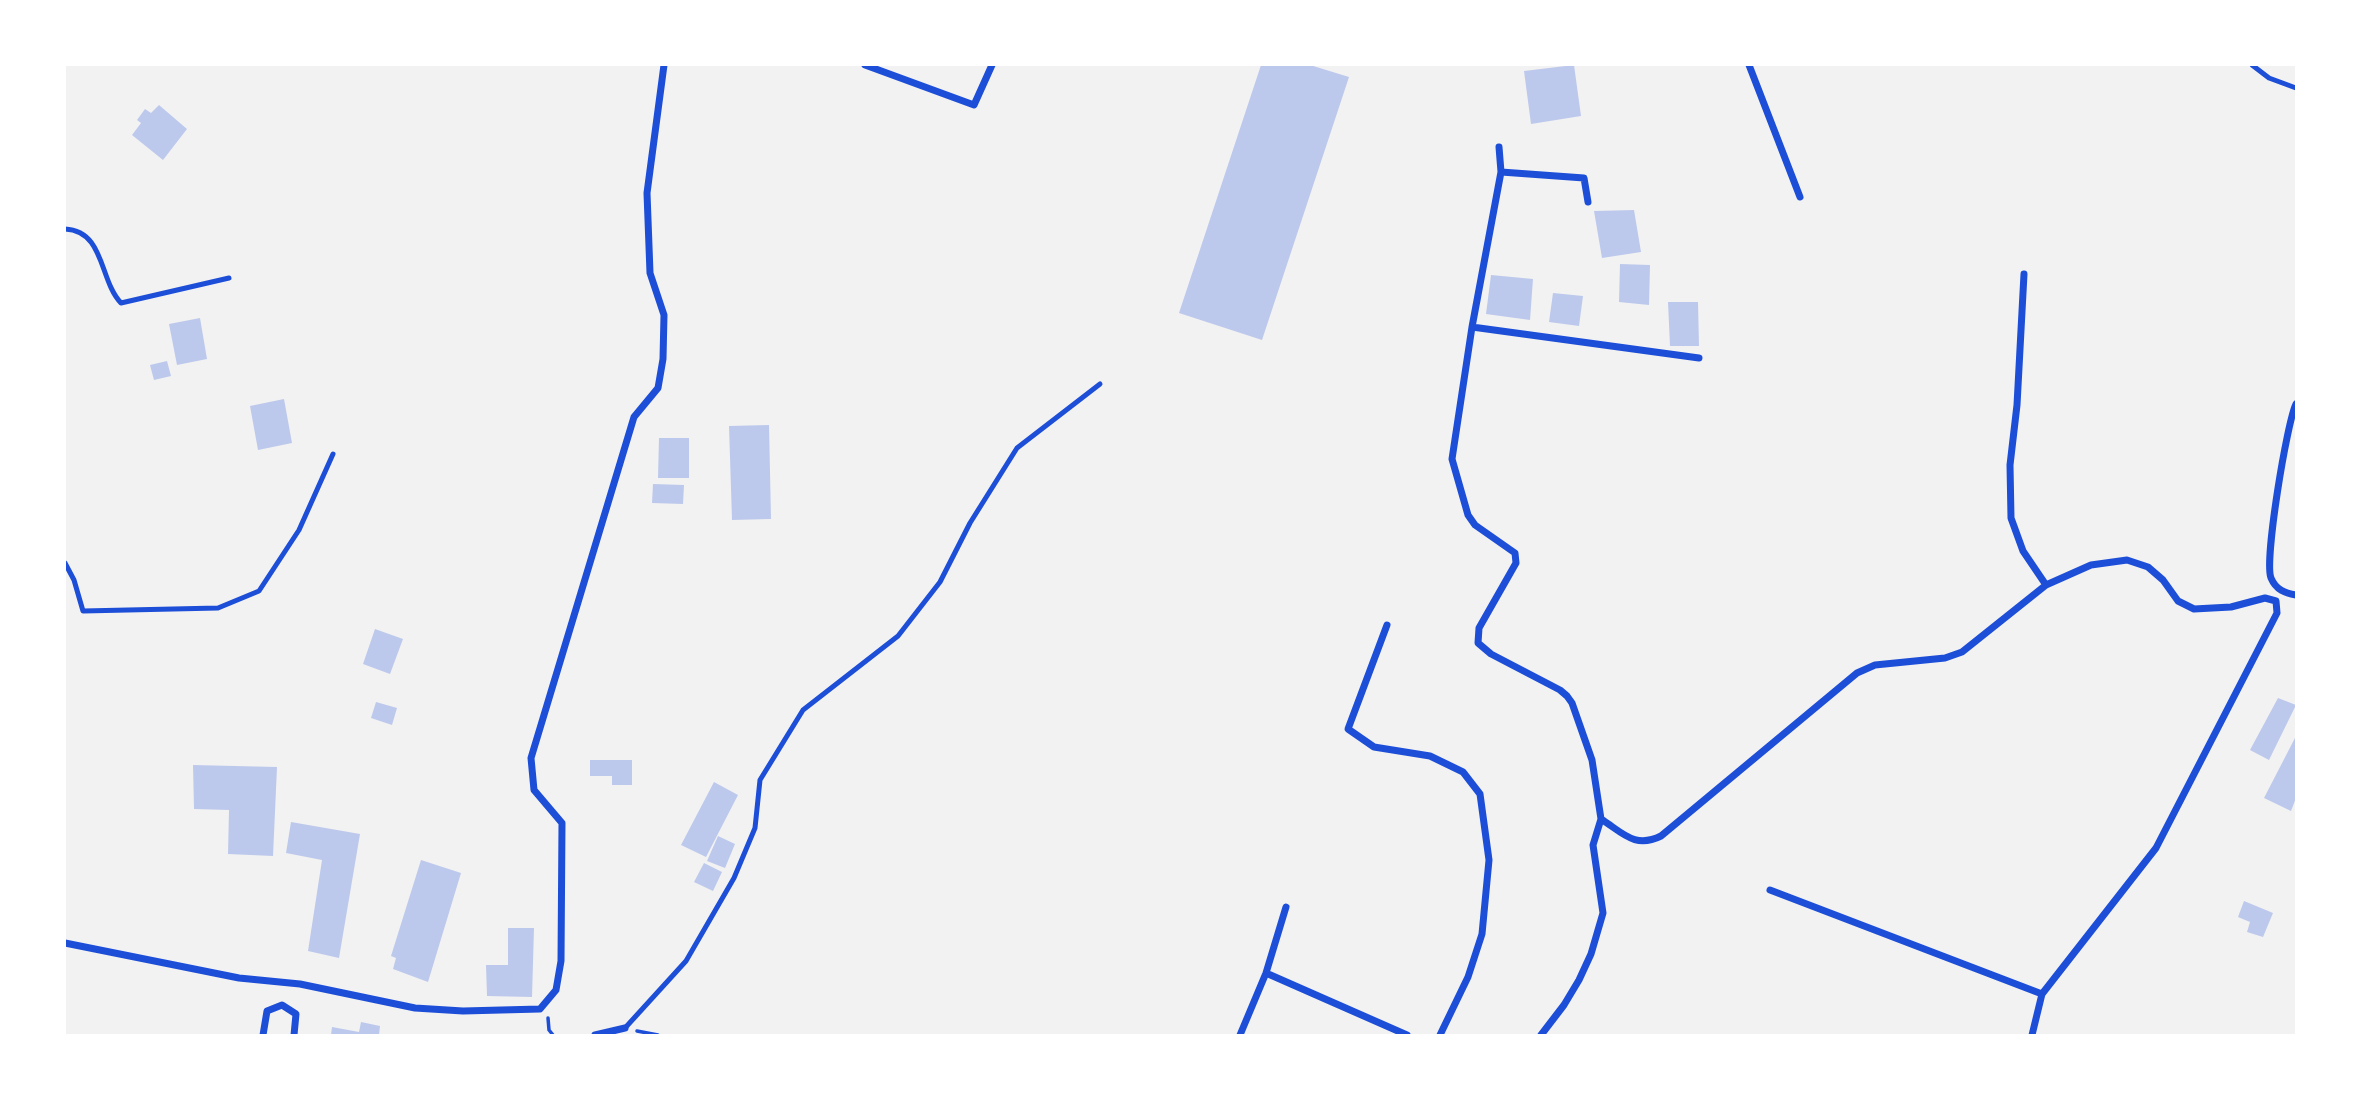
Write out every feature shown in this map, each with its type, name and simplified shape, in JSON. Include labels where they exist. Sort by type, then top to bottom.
[{"type":"street","points":[[65,943],[239,978],[300,984],[415,1008],[463,1011],[540,1009],[556,990],[561,961],[562,823],[534,790],[531,758],[634,417],[658,388],[663,359],[664,315],[650,274],[647,194],[664,65]]},
{"type":"street","points":[[865,65],[974,105],[992,65]]},
{"type":"street","points":[[1749,65],[1800,197]]},
{"type":"street","points":[[1499,147],[1501,172],[1472,327],[1452,459],[1468,516],[1475,525],[1515,553],[1516,563],[1479,628],[1478,643],[1491,654],[1560,690],[1572,703],[1592,760],[1601,819],[1593,845],[1603,913],[1591,954],[1579,980],[1541,1035]]},
{"type":"street","points":[[1501,172],[1584,178],[1588,202]]},
{"type":"street","points":[[2024,274],[2017,405],[2010,465],[2011,518],[2023,551],[2046,585]]},
{"type":"street","points":[[1472,327],[1699,358]]},
{"type":"street","points":[[2296,404],[2271,530],[2268,566],[2276,587],[2296,595]]},
{"type":"street","points":[[1601,819],[1637,842],[1649,842],[1661,836],[1857,673],[1875,665],[1945,658],[1962,652],[2046,585],[2091,565],[2127,560],[2147,567],[2184,606],[2194,608],[2231,607],[2265,598],[2276,601],[2277,613],[2156,848],[2042,994],[2032,1035]]},
{"type":"street","points":[[1387,625],[1348,729],[1374,747],[1430,756],[1463,772],[1480,794],[1489,860],[1482,934],[1468,976],[1440,1035]]},
{"type":"street","points":[[1770,890],[2042,994]]},
{"type":"street","points":[[1240,1035],[1266,973],[1286,907]]},
{"type":"street","points":[[1266,973],[1407,1035]]},
{"type":"street","points":[[263,1035],[267,1011],[282,1005],[296,1014],[294,1035]]},
{"type":"street","points":[[596,1035],[625,1028]]},
{"type":"lane","points":[[2252,65],[2269,78],[2296,88]]},
{"type":"lane","points":[[65,229],[77,229],[88,237],[100,257],[112,294],[121,303],[229,278]]},
{"type":"lane","points":[[625,1028],[685,961],[734,878],[755,828],[760,780],[803,710],[898,636],[940,582],[970,523],[1017,448],[1100,384]]},
{"type":"lane","points":[[65,563],[75,580],[83,611],[218,608],[259,591],[299,530],[333,454]]},
{"type":"path","points":[[549,1019],[549,1030],[553,1035]]},
{"type":"building","points":[[1261,65],[1310,65],[1349,77],[1262,340],[1179,313]]},
{"type":"building","points":[[1574,65],[1581,116],[1531,124],[1524,71]]},
{"type":"building","points":[[159,105],[187,129],[163,160],[132,135],[141,123],[137,120],[145,109],[151,113]]},
{"type":"building","points":[[1634,210],[1641,252],[1602,258],[1594,211]]},
{"type":"building","points":[[1620,264],[1650,265],[1649,305],[1619,302]]},
{"type":"building","points":[[1491,275],[1533,279],[1530,320],[1486,314]]},
{"type":"building","points":[[1553,293],[1583,296],[1579,326],[1549,322]]},
{"type":"building","points":[[1668,302],[1698,302],[1699,346],[1670,346]]},
{"type":"building","points":[[200,318],[207,359],[177,365],[169,324]]},
{"type":"building","points":[[167,361],[171,376],[154,380],[150,365]]},
{"type":"building","points":[[284,399],[292,443],[258,450],[250,406]]},
{"type":"building","points":[[769,425],[771,519],[732,520],[729,426]]},
{"type":"building","points":[[659,438],[689,438],[689,478],[658,478]]},
{"type":"building","points":[[653,484],[684,485],[683,504],[652,503]]},
{"type":"building","points":[[375,629],[403,639],[390,674],[363,664]]},
{"type":"building","points":[[2278,698],[2296,705],[2269,760],[2250,750]]},
{"type":"building","points":[[376,702],[397,708],[392,725],[371,718]]},
{"type":"building","points":[[2296,736],[2296,798],[2291,811],[2264,798]]},
{"type":"building","points":[[590,760],[632,760],[632,785],[612,785],[612,776],[590,776]]},
{"type":"building","points":[[193,765],[277,767],[273,856],[228,854],[229,810],[194,809]]},
{"type":"building","points":[[714,782],[738,795],[706,857],[681,845]]},
{"type":"building","points":[[291,822],[360,834],[339,958],[308,951],[322,860],[286,853]]},
{"type":"building","points":[[718,836],[735,844],[725,868],[707,861]]},
{"type":"building","points":[[421,860],[461,873],[428,982],[393,969],[396,958],[391,956]]},
{"type":"building","points":[[704,863],[722,872],[713,891],[694,882]]},
{"type":"building","points":[[2244,901],[2273,913],[2263,937],[2247,932],[2250,922],[2238,917]]},
{"type":"building","points":[[508,928],[534,928],[532,997],[487,996],[486,965],[508,965]]},
{"type":"building","points":[[361,1022],[380,1026],[379,1035],[331,1035],[332,1027],[359,1032]]}]
